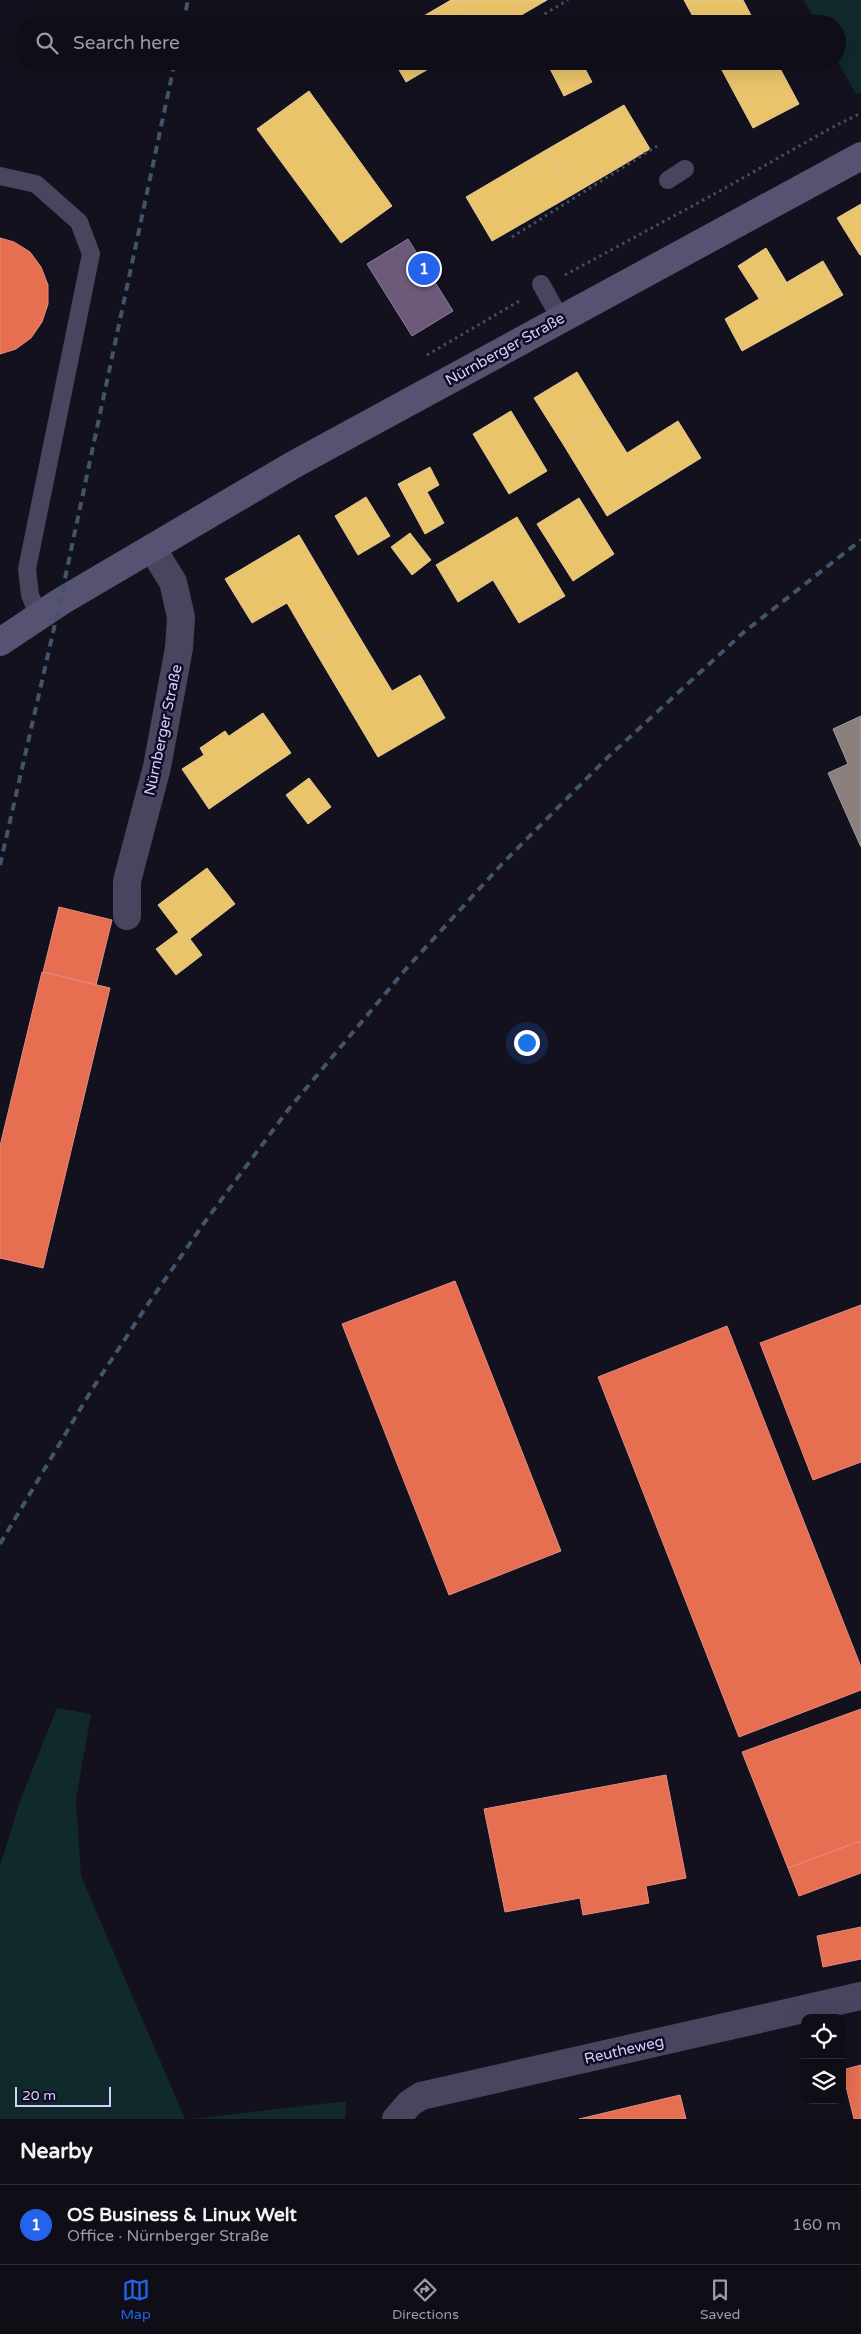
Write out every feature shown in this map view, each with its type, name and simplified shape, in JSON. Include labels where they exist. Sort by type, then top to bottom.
[{"type":"main road","name":"Nürnberger Straße","points":[[0,642],[39,616],[293,465],[560,318],[861,156]]},
{"type":"street","name":"Nürnberger Straße","points":[[127,916],[127,881],[157,767],[179,648],[181,617],[172,582],[152,548]]},
{"type":"street","name":"Reutheweg","points":[[396,2119],[410,2102],[421,2096],[861,1996]]},
{"type":"lane","points":[[668,180],[685,169]]},
{"type":"lane","points":[[0,176],[36,184],[79,222],[91,254],[27,569],[30,595],[39,616]]},
{"type":"lane","points":[[541,284],[560,318]]},
{"type":"path","points":[[543,15],[568,0]]},
{"type":"path","points":[[512,237],[657,146]]},
{"type":"green space","points":[[804,0],[861,0],[861,92],[856,94],[843,70],[846,70],[846,15],[812,15]]},
{"type":"green space","points":[[57,1708],[91,1714],[76,1799],[81,1876],[185,2119],[0,2119],[0,1866],[20,1801]]},
{"type":"green space","points":[[347,2101],[345,2119],[191,2119]]},
{"type":"building: Homes","points":[[451,0],[458,0],[467,15],[425,15]]},
{"type":"building: Homes","points":[[458,0],[547,0],[521,15],[467,15]]},
{"type":"building: Homes","points":[[684,0],[743,0],[751,15],[692,15]]},
{"type":"building: Homes","points":[[399,70],[427,70],[406,82]]},
{"type":"building: Homes","points":[[551,70],[586,70],[592,82],[564,96]]},
{"type":"building: Homes","points":[[722,70],[781,70],[799,104],[753,128]]},
{"type":"building: Homes","points":[[309,91],[392,206],[341,243],[257,129]]},
{"type":"building: Homes","points":[[624,105],[650,149],[572,195],[546,150]]},
{"type":"building: Homes","points":[[546,150],[572,195],[492,241],[466,197]]},
{"type":"building: Homes","points":[[861,204],[861,255],[860,255],[837,218]]},
{"type":"building: Homes","points":[[766,248],[787,283],[760,300],[738,266]]},
{"type":"building: Homes","points":[[823,261],[843,295],[742,351],[725,319]]},
{"type":"building: Homes","points":[[577,372],[605,418],[563,444],[534,398]]},
{"type":"building: Homes","points":[[511,411],[547,471],[509,494],[473,434]]},
{"type":"building: Homes","points":[[605,418],[627,453],[678,421],[701,458],[607,516],[563,444]]},
{"type":"building: Homes","points":[[430,467],[439,485],[427,492],[444,523],[425,534],[398,484]]},
{"type":"building: Homes","points":[[366,497],[390,536],[358,555],[335,516]]},
{"type":"building: Homes","points":[[579,498],[614,554],[573,581],[537,524]]},
{"type":"building: Homes","points":[[517,517],[565,596],[519,623],[493,580],[458,602],[436,565]]},
{"type":"building: Homes","points":[[410,533],[431,560],[412,575],[391,547]]},
{"type":"building: Homes","points":[[299,535],[351,623],[312,646],[287,603],[252,623],[225,579]]},
{"type":"building: Homes","points":[[351,623],[392,691],[420,675],[445,718],[378,757],[312,646]]},
{"type":"building: Homes","points":[[263,713],[291,753],[257,776],[229,736]]},
{"type":"building: Homes","points":[[225,731],[257,776],[209,809],[182,769],[204,755],[200,748]]},
{"type":"building: Homes","points":[[309,778],[331,807],[308,824],[286,795]]},
{"type":"building: Homes","points":[[207,868],[235,904],[186,942],[158,905]]},
{"type":"building: Homes","points":[[179,932],[186,942],[190,939],[202,955],[176,975],[156,949]]},
{"type":"building: Shops","points":[[0,238],[14,242],[30,252],[41,267],[48,285],[48,304],[42,322],[31,338],[16,349],[0,354]]},
{"type":"building: Shops","points":[[59,907],[112,920],[96,985],[43,972]]},
{"type":"building: Shops","points":[[42,972],[110,988],[43,1268],[0,1258],[0,1146]]},
{"type":"building: Shops","points":[[455,1281],[561,1551],[449,1595],[342,1324]]},
{"type":"building: Shops","points":[[861,1305],[861,1462],[813,1480],[760,1343]]},
{"type":"building: Shops","points":[[727,1326],[861,1667],[861,1690],[739,1737],[598,1377]]},
{"type":"building: Shops","points":[[861,1709],[861,1841],[788,1868],[742,1752]]},
{"type":"building: Shops","points":[[666,1775],[686,1878],[646,1886],[649,1903],[583,1915],[580,1898],[505,1912],[484,1809]]},
{"type":"building: Shops","points":[[861,1841],[861,1873],[799,1896],[788,1868]]},
{"type":"building: Shops","points":[[861,1927],[861,1959],[823,1967],[817,1936]]},
{"type":"building: Shops","points":[[861,2065],[861,2119],[854,2119],[846,2086],[846,2069]]},
{"type":"building: Shops","points":[[680,2095],[686,2119],[579,2119]]},
{"type":"building: Offices","points":[[408,239],[453,311],[412,336],[367,264]]},
{"type":"building: Industry","points":[[861,716],[861,847],[828,773],[848,764],[833,729]]},
{"type":"railway","points":[[185,15],[188,0]]},
{"type":"railway","points":[[0,865],[60,602],[173,70]]},
{"type":"railway","points":[[0,1544],[91,1391],[204,1223],[288,1110],[405,970],[502,864],[607,758],[744,632],[861,540]]},
{"type":"place","name":"OS Business & Linux Welt","points":[[424,269]]}]
